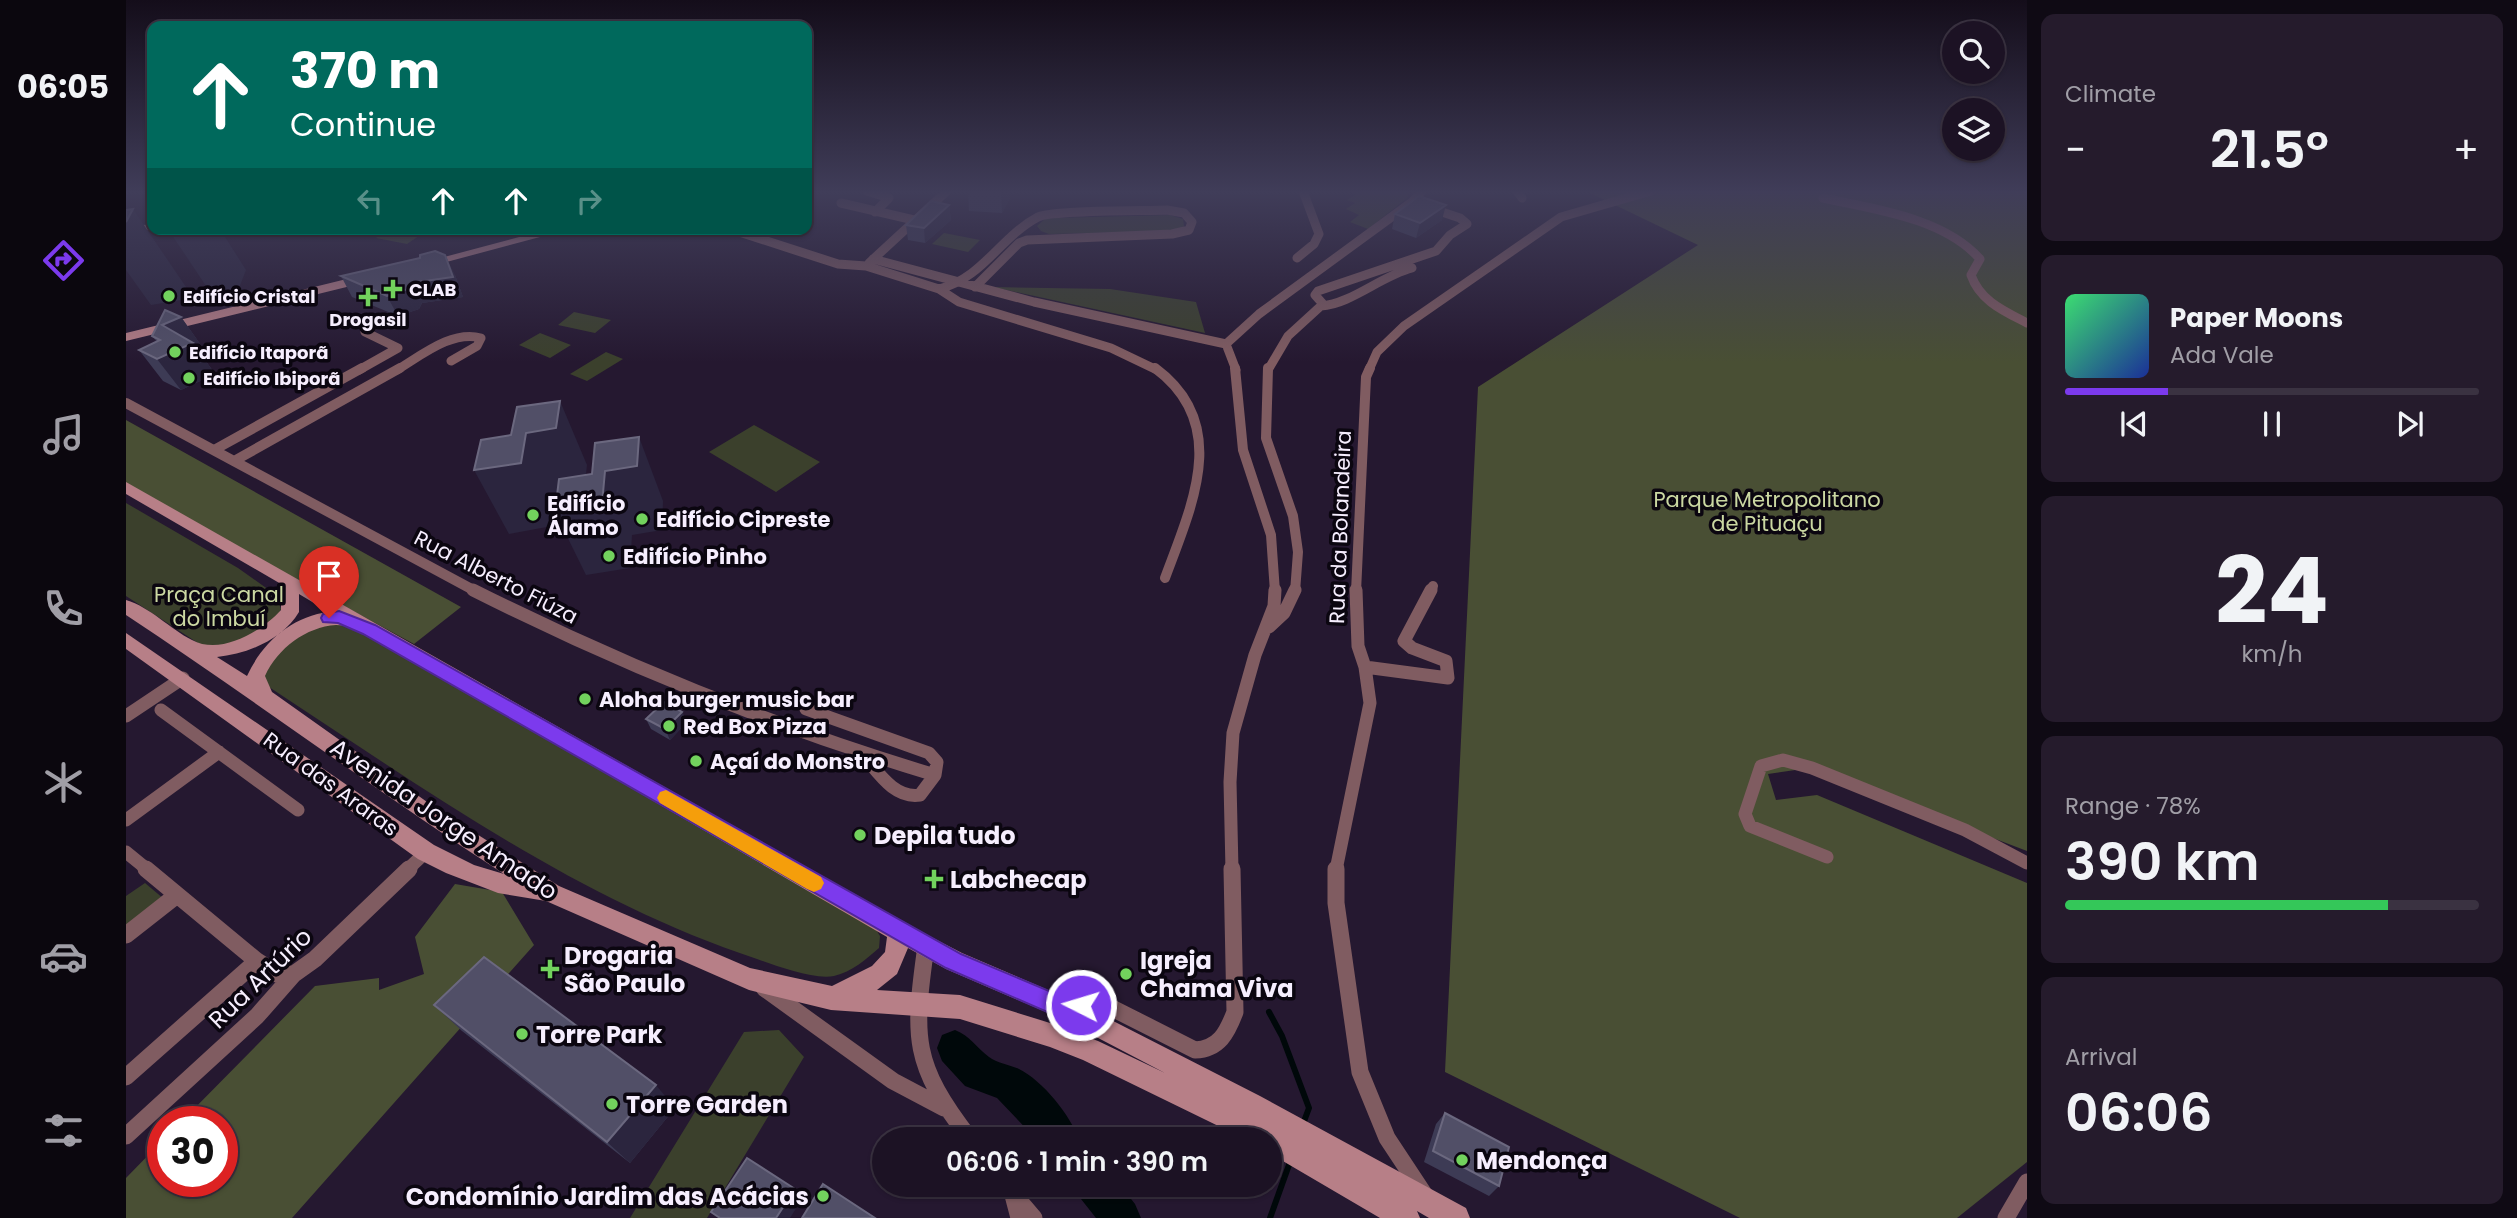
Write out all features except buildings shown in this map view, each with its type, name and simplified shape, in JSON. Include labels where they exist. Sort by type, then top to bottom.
[{"type":"main road","points":[[408,268],[489,248]]},
{"type":"main road","points":[[126,337],[382,274]]},
{"type":"main road","points":[[126,345],[167,327]]},
{"type":"main road","name":"Avenida Jorge Amado","points":[[126,487],[898,931],[1068,1010],[1350,1172],[1427,1200],[1456,1218]]},
{"type":"main road","points":[[191,648],[209,652],[230,651],[274,627],[290,612],[290,581]]},
{"type":"main road","name":"Avenida Jorge Amado","points":[[126,606],[264,697],[430,815],[551,893],[749,979],[831,998],[960,1007],[1050,1035],[1249,1116]]},
{"type":"main road","points":[[264,697],[256,676],[259,664],[295,632],[315,622],[339,617],[369,629]]},
{"type":"main road","name":"Rua das Araras","points":[[126,640],[426,852],[447,864],[498,883],[551,893]]},
{"type":"main road","points":[[831,998],[870,981],[886,968],[898,955],[898,931]]},
{"type":"main road","name":"Avenida Jorge Amado","points":[[1350,1172],[1406,1218]]},
{"type":"street","points":[[788,248],[838,264],[869,263],[1226,344]]},
{"type":"street","points":[[869,263],[885,248]]},
{"type":"street","points":[[939,289],[960,283],[1000,248]]},
{"type":"street","points":[[975,287],[1014,248]]},
{"type":"street","points":[[1297,258],[1309,248]]},
{"type":"street","points":[[1226,344],[1259,314],[1349,248]]},
{"type":"street","points":[[1321,306],[1322,301],[1315,295],[1318,291],[1439,248]]},
{"type":"street","name":"Rua da Bolandeira","points":[[1427,1200],[1396,1153],[1371,1107],[1362,1082],[1342,956],[1336,862],[1344,816],[1366,734],[1370,703],[1365,667],[1358,646],[1356,591],[1366,377],[1377,352],[1404,326],[1517,248]]},
{"type":"street","points":[[1969,248],[1980,259],[1971,275],[1977,290],[1995,305],[2027,323]]},
{"type":"street","points":[[985,262],[997,265]]},
{"type":"street","points":[[869,263],[939,289],[959,302],[1129,355],[1150,365],[1180,390],[1196,418],[1198,455],[1183,530],[1165,578]]},
{"type":"street","points":[[1268,627],[1284,614],[1295,594],[1297,552],[1293,516],[1266,438],[1265,386],[1270,363],[1288,336],[1321,306],[1333,305],[1389,274],[1412,268]]},
{"type":"street","points":[[214,450],[398,348],[365,332]]},
{"type":"street","points":[[234,461],[453,338],[467,334],[481,338],[477,346],[451,361]]},
{"type":"street","points":[[1068,1010],[1091,1002],[1108,1006],[1195,1050],[1208,1051],[1219,1043],[1230,1027],[1236,987],[1230,782],[1233,733],[1255,654],[1268,627],[1274,606],[1275,580],[1270,535],[1241,439],[1237,372],[1226,344]]},
{"type":"street","name":"Rua Alberto Fiúza","points":[[126,403],[400,552],[580,643],[682,686],[863,755],[935,775],[920,795],[908,796],[893,787],[863,755]]},
{"type":"street","points":[[1241,439],[1266,438]]},
{"type":"street","points":[[1365,667],[1448,678],[1446,661],[1412,648],[1404,641],[1433,586]]},
{"type":"street","points":[[126,716],[183,678]]},
{"type":"street","points":[[806,709],[929,753],[937,762],[935,775]]},
{"type":"street","points":[[161,710],[298,810]]},
{"type":"street","points":[[126,820],[219,752]]},
{"type":"street","points":[[1827,857],[1750,826],[1745,814],[1761,766],[1783,760],[1812,768],[2008,850],[2027,863]]},
{"type":"street","points":[[126,852],[257,961],[277,974],[294,974]]},
{"type":"street","name":"Rua Artúrio","points":[[126,1136],[257,1016],[294,974],[315,959],[426,852]]},
{"type":"street","points":[[126,935],[177,895]]},
{"type":"street","points":[[926,946],[915,1030],[921,1067],[944,1108],[960,1127]]},
{"type":"street","points":[[126,1077],[257,961]]},
{"type":"street","points":[[749,979],[894,1082],[944,1108]]},
{"type":"street","points":[[2006,1218],[2027,1182]]},
{"type":"street","points":[[1012,1197],[1019,1218]]},
{"type":"street","points":[[1016,1197],[1034,1218]]},
{"type":"green space","points":[[949,248],[972,248],[968,252]]},
{"type":"green space","name":"Parque Metropolitano de Pituaçu","points":[[1694,248],[2027,248],[2027,851],[1809,768],[1768,774],[1776,800],[1817,795],[2027,883],[2027,1162],[1957,1218],[1740,1218],[1445,1072],[1478,387]]},
{"type":"green space","points":[[993,287],[1110,289],[1196,302],[1205,333]]},
{"type":"green space","points":[[574,312],[611,320],[595,333],[558,325]]},
{"type":"green space","points":[[540,333],[571,345],[550,358],[519,345]]},
{"type":"green space","points":[[606,352],[623,359],[587,381],[570,374]]},
{"type":"green space","points":[[126,420],[461,607],[414,644],[169,511],[126,483]]},
{"type":"green space","points":[[754,425],[820,462],[776,492],[709,452]]},
{"type":"green space","name":"Praça Canal do Imbuí","points":[[126,503],[238,568],[276,595],[281,609],[278,616],[244,643],[204,647],[126,596]]},
{"type":"green space","name":"Praça Canal do Imbuí","points":[[340,621],[872,923],[880,936],[879,948],[864,961],[841,974],[826,977],[796,972],[691,935],[627,906],[504,839],[269,687],[264,676],[276,654],[305,633]]},
{"type":"green space","points":[[145,883],[164,899],[126,929],[126,896]]},
{"type":"green space","points":[[455,884],[502,892],[534,945],[292,1218],[126,1218],[126,1178],[147,1156],[147,1197],[238,1197],[238,1106],[197,1106],[315,986],[379,978],[379,990],[424,974],[415,937]]},
{"type":"green space","points":[[779,1030],[804,1057],[707,1218],[630,1218],[744,1032]]},
{"type":"waterway","points":[[1269,1012],[1282,1036],[1309,1108],[1303,1124]]},
{"type":"waterway","points":[[955,1048],[978,1073],[1009,1084],[1050,1127]]},
{"type":"waterway","points":[[1270,1218],[1290,1162]]},
{"type":"waterway","points":[[1104,1197],[1121,1218]]},
{"type":"slow traffic","points":[[666,798],[814,883]]},
{"type":"place","name":"CLAB","points":[[393,289]]},
{"type":"place","name":"Edifício Cristal","points":[[169,296]]},
{"type":"place","name":"Drogasil","points":[[368,297]]},
{"type":"place","name":"Edifício Itaporã","points":[[175,352]]},
{"type":"place","name":"Edifício Ibiporã","points":[[189,378]]},
{"type":"place","name":"Edifício Álamo","points":[[533,515]]},
{"type":"place","name":"Edifício Cipreste","points":[[642,519]]},
{"type":"place","name":"Edifício Pinho","points":[[609,556]]},
{"type":"place","name":"Aloha burger music bar","points":[[585,699]]},
{"type":"place","name":"Red Box Pizza","points":[[669,726]]},
{"type":"place","name":"Açaí do Monstro","points":[[696,761]]},
{"type":"place","name":"Depila tudo","points":[[860,835]]},
{"type":"place","name":"Labchecap","points":[[934,879]]},
{"type":"place","name":"Drogaria São Paulo","points":[[550,969]]},
{"type":"place","name":"Igreja Chama Viva","points":[[1126,974]]},
{"type":"place","name":"Torre Park","points":[[522,1034]]},
{"type":"place","name":"Torre Garden","points":[[612,1104]]},
{"type":"place","name":"Mendonça","points":[[1462,1160]]},
{"type":"place","name":"Condomínio Jardim das Acácias","points":[[823,1196]]},
{"type":"route","points":[[329,618],[339,617],[369,629],[954,961],[1068,1010],[1081,1005]]}]
